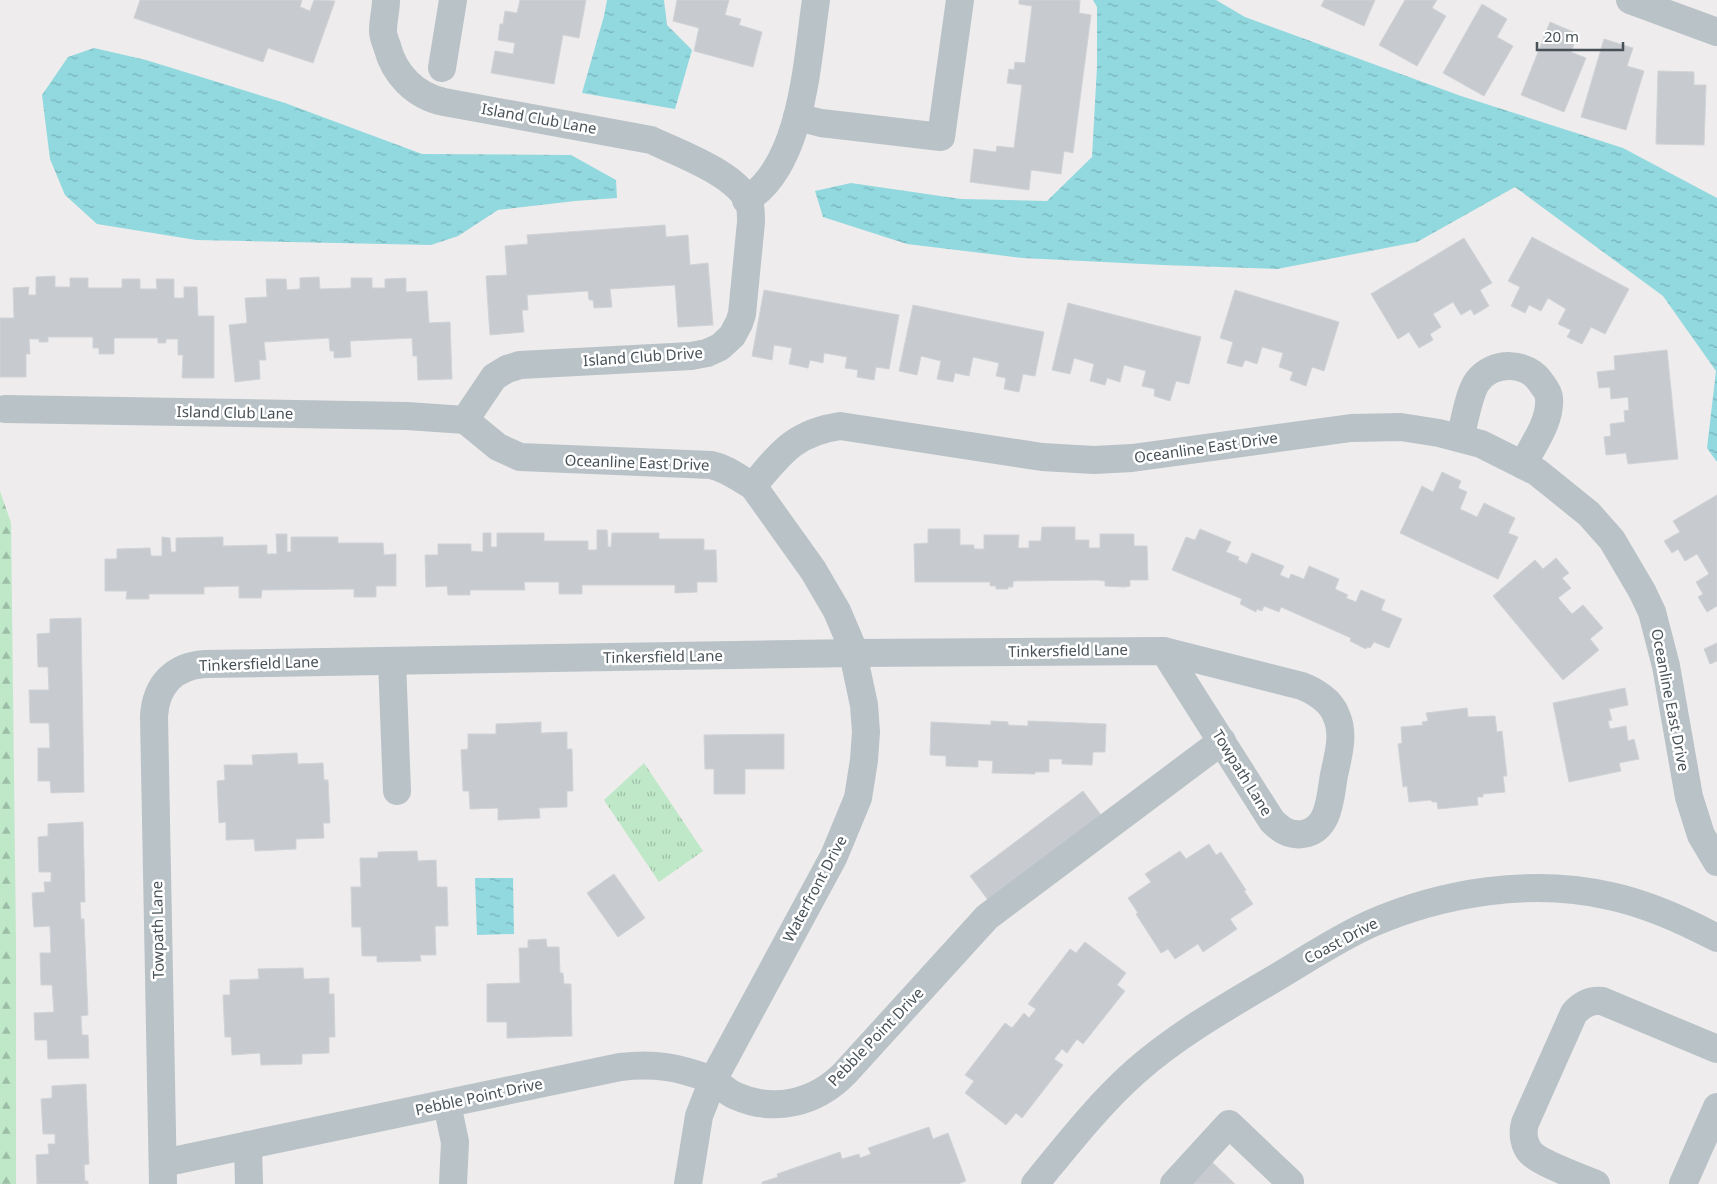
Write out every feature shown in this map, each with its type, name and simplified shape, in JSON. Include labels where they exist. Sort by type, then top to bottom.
[{"type":"street","name":"Island Club Lane","points":[[386,0],[383,32],[389,55],[403,78],[414,89],[444,102],[651,140],[670,147],[712,168],[736,187],[746,200]]},
{"type":"street","points":[[442,68],[453,0]]},
{"type":"street","points":[[746,200],[759,192],[769,180],[790,140],[797,117],[816,0]]},
{"type":"street","points":[[797,117],[822,123],[941,137],[960,0]]},
{"type":"street","points":[[1630,0],[1661,5],[1717,32]]},
{"type":"street","name":"Island Club Drive","points":[[465,420],[491,380],[507,368],[520,365],[691,356],[707,353],[720,347],[732,336],[742,314],[752,222],[750,206],[746,200]]},
{"type":"street","points":[[1460,438],[1476,383],[1496,368],[1506,366],[1523,368],[1537,375],[1549,395],[1548,418],[1522,465]]},
{"type":"street","name":"Island Club Lane","points":[[5,409],[407,416],[465,420]]},
{"type":"street","name":"Oceanline East Drive","points":[[465,420],[498,447],[520,457],[711,465],[740,476],[753,486],[792,443],[814,432],[840,426],[1042,457],[1094,460],[1132,458],[1351,428],[1409,428],[1481,444],[1537,472],[1589,514],[1612,540],[1642,591],[1652,612],[1662,646],[1689,797],[1701,835],[1717,862]]},
{"type":"street","name":"Waterfront Drive","points":[[688,1184],[699,1116],[713,1080],[834,856],[858,798],[864,760],[866,732],[864,705],[854,654],[837,611],[813,570],[753,486]]},
{"type":"street","name":"Tinkersfield Lane","points":[[167,680],[179,671],[198,664],[1164,651]]},
{"type":"street","name":"Towpath Lane","points":[[1164,651],[1302,686],[1316,692],[1333,708],[1337,715],[1340,731],[1340,746],[1328,810],[1323,822],[1305,834],[1290,834],[1272,821],[1164,651]]},
{"type":"street","points":[[392,661],[397,791]]},
{"type":"street","name":"Towpath Lane","points":[[163,1173],[154,716],[157,696],[167,680]]},
{"type":"street","name":"Pebble Point Drive","points":[[163,1173],[248,1145],[634,1065],[669,1066],[713,1080],[722,1089],[734,1096],[747,1100],[774,1104],[800,1101],[812,1097],[836,1083],[987,917],[1222,740]]},
{"type":"street","name":"Coast Drive","points":[[1035,1184],[1109,1097],[1170,1044],[1240,999],[1336,942],[1368,925],[1401,912],[1448,899],[1484,892],[1531,889],[1582,891],[1610,896],[1678,917],[1717,938]]},
{"type":"street","points":[[1596,1184],[1534,1156],[1525,1144],[1525,1123],[1574,1012],[1586,1003],[1602,1001],[1717,1049]]},
{"type":"street","points":[[447,1104],[455,1142],[453,1184]]},
{"type":"street","points":[[1683,1184],[1717,1107]]},
{"type":"street","points":[[1174,1184],[1229,1124],[1290,1182],[1288,1184]]},
{"type":"street","points":[[248,1145],[249,1184]]},
{"type":"green space","points":[[0,491],[11,523],[16,944],[16,1184],[0,1184]]},
{"type":"green space","points":[[644,763],[703,851],[659,882],[604,800]]},
{"type":"water","points":[[607,0],[664,0],[667,25],[692,50],[675,109],[582,93]]},
{"type":"water","points":[[1093,0],[1216,0],[1245,17],[1461,96],[1623,148],[1717,198],[1717,462],[1707,448],[1716,371],[1663,296],[1515,187],[1417,242],[1277,269],[1023,258],[907,244],[823,217],[815,191],[851,183],[961,199],[1047,201],[1092,157],[1097,67],[1097,7]]},
{"type":"water","points":[[94,48],[146,60],[285,103],[422,154],[571,155],[616,180],[617,198],[498,210],[458,236],[431,245],[196,240],[97,224],[65,195],[50,159],[42,95],[68,57]]},
{"type":"water","points":[[475,878],[513,878],[514,934],[477,935]]},
{"type":"building","points":[[140,0],[302,0],[300,7],[310,11],[314,0],[335,1],[313,63],[268,48],[263,62],[134,18]]},
{"type":"building","points":[[520,0],[586,0],[579,38],[563,35],[554,84],[491,73],[495,51],[513,54],[515,43],[498,40],[500,24],[503,24],[505,11],[517,13]]},
{"type":"building","points":[[677,0],[729,0],[725,15],[741,19],[739,25],[762,32],[753,67],[694,51],[699,28],[673,21]]},
{"type":"building","points":[[1019,0],[1080,0],[1079,13],[1091,15],[1073,153],[1064,151],[1061,174],[1031,170],[1029,190],[970,182],[974,149],[996,152],[997,146],[1014,148],[1022,85],[1007,83],[1009,69],[1014,70],[1015,62],[1025,63],[1032,6],[1019,4]]},
{"type":"building","points":[[1324,0],[1375,0],[1364,26],[1321,6]]},
{"type":"building","points":[[1405,0],[1437,0],[1432,8],[1446,16],[1417,66],[1379,45]]},
{"type":"building","points":[[1482,4],[1507,19],[1497,37],[1513,46],[1484,96],[1443,73]]},
{"type":"building","points":[[1550,22],[1578,34],[1571,52],[1586,58],[1564,112],[1521,95]]},
{"type":"building","points":[[1604,39],[1633,48],[1627,66],[1644,71],[1626,130],[1581,117]]},
{"type":"building","points":[[1658,71],[1694,72],[1694,85],[1706,85],[1704,145],[1656,144]]},
{"type":"building","points":[[665,225],[666,237],[688,235],[690,265],[708,263],[713,325],[678,327],[675,285],[610,289],[612,307],[594,308],[593,300],[589,300],[588,291],[527,295],[528,310],[522,310],[524,332],[490,335],[486,276],[507,275],[505,246],[528,244],[527,235]]},
{"type":"building","points":[[1532,237],[1629,289],[1605,334],[1591,327],[1582,344],[1567,337],[1571,330],[1558,324],[1566,309],[1548,298],[1541,311],[1529,305],[1525,313],[1511,306],[1520,287],[1508,281]]},
{"type":"building","points":[[1464,238],[1492,283],[1480,290],[1489,306],[1474,315],[1471,309],[1461,315],[1453,302],[1433,314],[1441,327],[1430,334],[1433,340],[1419,348],[1409,332],[1398,339],[1371,294]]},
{"type":"building","points":[[55,276],[55,287],[70,287],[70,278],[88,278],[88,288],[122,288],[122,279],[140,279],[140,289],[157,289],[156,279],[174,279],[174,298],[184,298],[184,287],[197,287],[198,316],[214,316],[214,378],[182,378],[183,355],[178,355],[178,339],[166,339],[166,343],[158,343],[158,338],[114,338],[114,354],[99,354],[99,348],[93,348],[93,337],[48,337],[48,342],[39,342],[39,339],[29,339],[30,354],[26,354],[26,377],[0,377],[0,318],[14,318],[13,288],[29,287],[28,295],[36,295],[36,277]]},
{"type":"building","points":[[319,277],[320,289],[351,288],[351,278],[372,278],[372,288],[385,288],[385,279],[406,278],[406,292],[427,291],[429,323],[450,322],[452,379],[418,380],[417,356],[413,356],[412,338],[350,341],[351,357],[334,358],[334,351],[330,351],[329,338],[264,342],[266,360],[259,360],[260,379],[235,382],[229,325],[247,323],[245,298],[267,297],[266,279],[286,279],[287,290],[300,289],[300,278]]},
{"type":"building","points":[[764,290],[899,315],[889,369],[876,367],[874,380],[857,377],[858,370],[845,368],[847,357],[824,353],[823,363],[810,360],[808,368],[789,364],[792,348],[774,345],[772,360],[752,356]]},
{"type":"building","points":[[1235,290],[1339,322],[1324,371],[1312,367],[1306,386],[1290,380],[1293,372],[1279,367],[1283,353],[1262,347],[1257,364],[1245,360],[1242,367],[1227,363],[1233,342],[1220,338]]},
{"type":"building","points":[[1068,303],[1201,337],[1189,384],[1176,381],[1170,401],[1154,396],[1155,389],[1142,386],[1146,371],[1124,365],[1120,382],[1107,378],[1105,385],[1090,381],[1094,364],[1074,358],[1070,374],[1052,370]]},
{"type":"building","points":[[913,305],[1044,332],[1035,376],[1023,374],[1019,392],[1004,389],[1006,378],[996,376],[999,363],[973,357],[969,376],[955,373],[953,382],[937,379],[941,361],[921,356],[917,375],[899,371]]},
{"type":"building","points":[[1667,350],[1678,459],[1628,464],[1626,453],[1606,455],[1604,437],[1611,436],[1610,424],[1625,422],[1624,411],[1629,410],[1628,397],[1611,399],[1610,387],[1599,388],[1597,372],[1615,370],[1614,356]]},
{"type":"building","points":[[1442,472],[1461,481],[1458,488],[1467,492],[1460,509],[1477,517],[1484,503],[1515,518],[1508,533],[1518,537],[1498,579],[1400,533],[1422,486],[1433,492]]},
{"type":"building","points":[[1717,495],[1717,606],[1707,612],[1698,597],[1703,594],[1696,582],[1709,574],[1697,554],[1685,561],[1678,549],[1672,553],[1664,541],[1680,532],[1673,521]]},
{"type":"building","points":[[1042,527],[1075,527],[1075,540],[1089,540],[1089,548],[1100,548],[1100,534],[1134,534],[1134,546],[1147,546],[1148,580],[1130,580],[1130,586],[1124,587],[1105,586],[1105,581],[1097,580],[1013,581],[1013,587],[1008,587],[1008,589],[996,589],[996,586],[990,586],[990,582],[915,582],[914,544],[928,543],[928,529],[960,529],[960,545],[974,545],[974,549],[984,549],[984,535],[1019,535],[1018,548],[1029,548],[1029,541],[1041,541]]},
{"type":"building","points":[[1200,529],[1231,542],[1226,552],[1239,557],[1238,560],[1247,564],[1252,553],[1284,566],[1280,575],[1289,579],[1291,574],[1304,579],[1309,566],[1339,579],[1335,589],[1348,595],[1346,598],[1356,602],[1361,590],[1385,600],[1381,610],[1402,619],[1389,648],[1374,642],[1370,648],[1367,647],[1366,649],[1350,641],[1351,638],[1281,607],[1279,612],[1264,606],[1262,611],[1257,609],[1256,612],[1240,604],[1242,599],[1172,570],[1186,537],[1195,540]]},
{"type":"building","points":[[597,530],[607,530],[608,547],[611,547],[612,533],[659,533],[659,539],[704,539],[704,550],[716,550],[717,582],[697,582],[697,592],[675,593],[675,585],[582,585],[582,594],[559,594],[559,582],[524,582],[525,590],[470,590],[470,595],[448,595],[447,586],[426,587],[425,555],[438,555],[438,544],[471,544],[471,551],[483,552],[483,533],[491,533],[491,547],[497,547],[497,533],[544,533],[544,541],[588,541],[588,550],[597,550]]},
{"type":"building","points":[[276,534],[287,534],[287,552],[291,552],[291,537],[338,537],[338,543],[383,543],[384,555],[396,554],[396,586],[376,586],[376,597],[354,597],[354,589],[262,590],[261,598],[239,598],[239,586],[204,587],[204,594],[149,594],[149,599],[126,599],[127,591],[105,591],[105,559],[117,559],[117,549],[150,548],[151,556],[162,556],[162,537],[170,538],[171,552],[176,552],[176,538],[223,537],[223,546],[267,545],[267,554],[277,554]]},
{"type":"building","points":[[1556,558],[1569,573],[1562,578],[1571,588],[1558,598],[1572,614],[1583,605],[1603,628],[1590,639],[1599,650],[1563,680],[1493,596],[1535,560],[1543,569]]},
{"type":"building","points":[[81,618],[84,792],[51,793],[50,781],[38,781],[38,748],[50,748],[49,723],[30,723],[29,690],[49,690],[48,667],[38,667],[37,634],[50,633],[50,619]]},
{"type":"building","points":[[1717,643],[1717,661],[1710,664],[1704,649]]},
{"type":"building","points":[[1625,688],[1628,705],[1609,709],[1612,720],[1608,721],[1610,729],[1626,726],[1628,741],[1634,739],[1639,759],[1619,763],[1621,771],[1569,782],[1553,703]]},
{"type":"building","points":[[1467,708],[1468,717],[1495,716],[1497,732],[1502,731],[1507,776],[1503,776],[1505,792],[1483,794],[1483,797],[1477,797],[1478,805],[1438,809],[1437,802],[1432,802],[1431,800],[1409,802],[1407,786],[1403,787],[1398,744],[1402,743],[1401,727],[1423,725],[1422,722],[1428,721],[1426,713]]},
{"type":"building","points":[[991,721],[1008,722],[1008,725],[1028,726],[1028,721],[1106,724],[1105,752],[1093,752],[1092,765],[1062,764],[1062,759],[1049,759],[1049,772],[1035,772],[1035,774],[992,773],[993,761],[978,760],[978,767],[946,766],[946,756],[930,755],[931,722],[991,725]]},
{"type":"building","points":[[541,722],[541,733],[567,732],[567,749],[572,749],[573,791],[567,791],[567,807],[539,808],[540,818],[498,820],[498,808],[470,809],[469,791],[463,791],[461,750],[468,749],[468,734],[496,734],[496,724]]},
{"type":"building","points":[[784,734],[784,769],[745,769],[745,794],[714,794],[714,769],[705,769],[704,735]]},
{"type":"building","points":[[297,753],[298,764],[323,763],[324,780],[328,780],[330,823],[323,823],[324,838],[296,839],[296,849],[255,851],[254,839],[226,840],[226,822],[219,823],[217,781],[225,780],[224,765],[253,765],[252,755]]},
{"type":"building","points":[[1083,791],[1101,815],[988,900],[970,876]]},
{"type":"building","points":[[83,822],[85,902],[80,902],[81,919],[84,919],[88,1015],[81,1016],[82,1035],[88,1035],[89,1058],[48,1059],[47,1040],[35,1040],[34,1013],[54,1012],[52,985],[41,985],[40,953],[51,953],[50,926],[34,927],[32,893],[45,892],[44,882],[51,882],[51,872],[39,872],[38,837],[48,836],[48,824]]},
{"type":"building","points":[[1209,844],[1216,855],[1221,852],[1253,904],[1230,919],[1237,929],[1203,952],[1198,944],[1175,959],[1168,949],[1161,953],[1128,898],[1151,882],[1145,874],[1180,851],[1186,859]]},
{"type":"building","points":[[417,851],[418,861],[436,860],[437,887],[447,887],[448,926],[435,926],[436,955],[420,955],[421,961],[377,962],[377,956],[362,956],[361,927],[352,927],[351,887],[361,887],[360,858],[378,858],[378,852]]},
{"type":"building","points":[[614,874],[645,918],[618,937],[587,893]]},
{"type":"building","points":[[546,939],[547,947],[559,947],[560,973],[563,973],[564,984],[571,984],[572,1036],[507,1038],[507,1022],[487,1022],[487,984],[520,983],[519,948],[528,948],[528,940]]},
{"type":"building","points":[[1085,942],[1126,973],[1117,985],[1125,991],[1083,1044],[1077,1039],[1067,1053],[1062,1049],[1054,1059],[1063,1065],[1022,1118],[1016,1113],[1006,1125],[965,1093],[974,1081],[965,1075],[1005,1023],[1012,1028],[1024,1013],[1029,1018],[1036,1009],[1028,1004],[1070,949],[1076,953]]},
{"type":"building","points":[[303,968],[304,979],[329,978],[329,994],[334,994],[335,1037],[329,1037],[329,1053],[302,1054],[302,1064],[261,1065],[260,1053],[232,1055],[231,1037],[225,1037],[223,995],[230,995],[230,980],[259,979],[258,969]]},
{"type":"building","points":[[86,1084],[89,1164],[84,1165],[85,1181],[88,1181],[88,1184],[37,1184],[36,1155],[49,1154],[48,1144],[55,1144],[55,1134],[43,1134],[41,1099],[52,1098],[52,1086]]},
{"type":"building","points":[[929,1127],[933,1139],[948,1133],[966,1181],[958,1184],[762,1184],[762,1182],[778,1177],[777,1174],[840,1152],[842,1159],[859,1154],[860,1158],[871,1154],[868,1148]]},
{"type":"building","points":[[1212,1162],[1235,1184],[1192,1184]]}]
